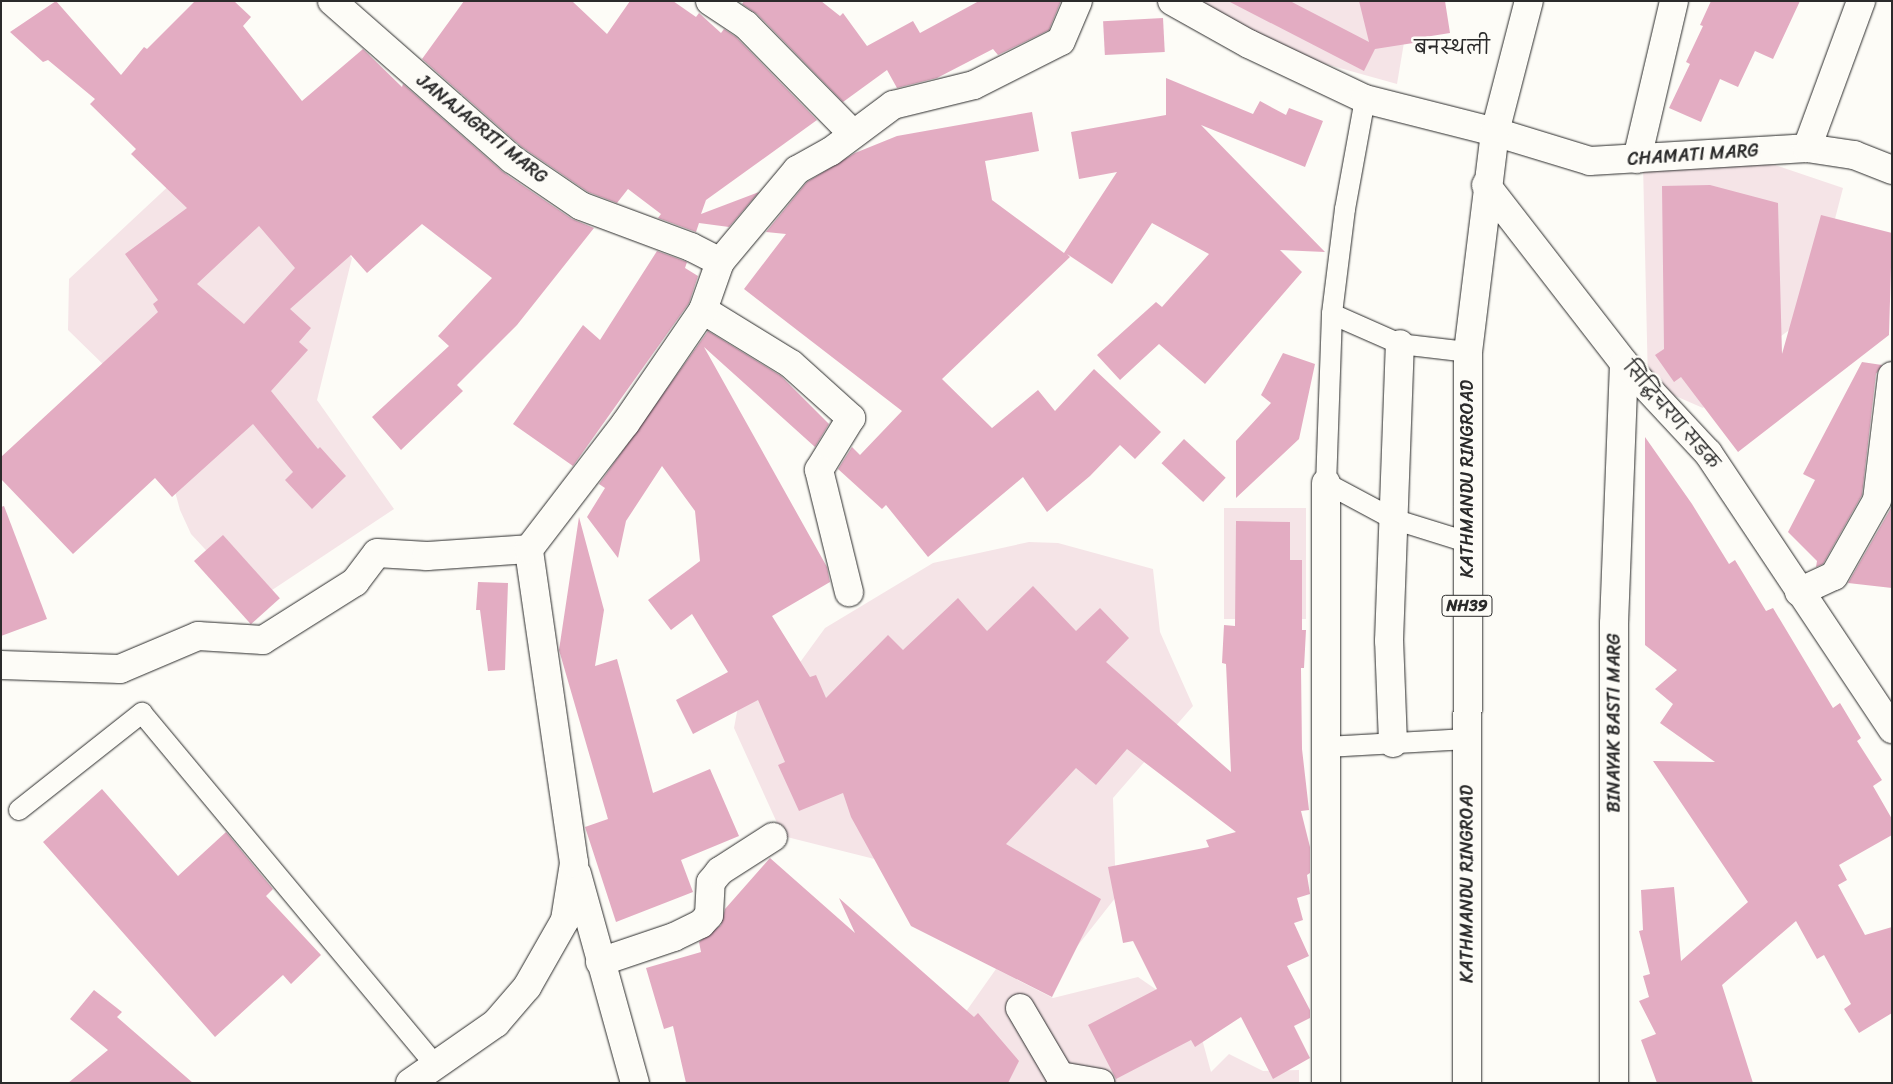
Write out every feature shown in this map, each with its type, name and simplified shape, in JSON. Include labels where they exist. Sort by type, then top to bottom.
[{"type":"main road","name":"JANAJAGRITI MARG","points":[[332,1],[512,159],[581,206],[691,247],[720,262]]},
{"type":"main road","points":[[710,1],[746,25],[852,134]]},
{"type":"main road","points":[[635,1083],[574,863],[530,549],[625,424],[703,310],[720,262],[797,170],[830,152],[893,105],[974,85],[1061,41],[1078,1]]},
{"type":"main road","name":"CHAMATI MARG","points":[[1172,1],[1249,44],[1365,99],[1495,132],[1590,161],[1636,160],[1807,148],[1854,155],[1892,170]]},
{"type":"main road","name":"KATHMANDU RINGROAD","points":[[1467,1083],[1468,352],[1486,185],[1495,132],[1529,1]]},
{"type":"main road","points":[[1636,160],[1674,1]]},
{"type":"main road","points":[[1807,148],[1861,1]]},
{"type":"main road","name":"सिद्धिचरण सडक","points":[[1486,185],[1624,363],[1708,452],[1799,592],[1892,729]]},
{"type":"main road","points":[[703,310],[791,364],[851,418],[819,470],[849,592]]},
{"type":"main road","points":[[1393,743],[1389,641],[1400,344]]},
{"type":"main road","name":"BINAYAK BASTI MARG","points":[[1614,1083],[1614,624],[1624,363]]},
{"type":"main road","points":[[1799,592],[1834,576],[1878,500],[1892,376]]},
{"type":"main road","points":[[1326,483],[1328,747],[1326,1083]]},
{"type":"main road","points":[[1,665],[120,669],[198,636],[264,640],[355,582],[377,553],[427,556],[530,549]]},
{"type":"main road","points":[[600,962],[674,937],[701,924],[709,914],[711,882],[720,871],[773,837]]},
{"type":"main road","points":[[410,1083],[496,1023],[527,987],[565,920],[574,863]]},
{"type":"main road","points":[[1020,1008],[1060,1076],[1100,1083]]},
{"type":"lane","points":[[1365,99],[1345,209],[1332,314],[1326,483],[1393,519],[1467,542]]},
{"type":"lane","points":[[1332,314],[1400,344],[1468,352]]},
{"type":"lane","points":[[19,810],[142,713],[436,1066]]},
{"type":"lane","points":[[1328,747],[1466,739]]},
{"type":"shaded area","points":[[1186,1],[1411,1],[1397,84],[1286,53]]},
{"type":"shaded area","points":[[234,125],[352,258],[317,400],[394,509],[254,602],[191,534],[180,510],[154,414],[68,330],[69,279]]},
{"type":"shaded area","points":[[1691,161],[1775,165],[1843,188],[1810,315],[1766,347],[1703,408],[1648,384],[1643,164]]},
{"type":"shaded area","points":[[1224,508],[1306,508],[1306,619],[1224,619]]},
{"type":"shaded area","points":[[1029,542],[1058,543],[1153,569],[1160,632],[1193,706],[1113,798],[1116,897],[1049,982],[926,872],[783,836],[734,728],[743,680],[779,674],[801,661],[825,628],[933,563]]},
{"type":"shaded area","points":[[996,969],[1053,998],[1138,977],[1196,1017],[1211,1072],[1229,1054],[1263,1071],[1299,1070],[1299,1083],[942,1083],[934,1057]]},
{"type":"building","points":[[56,1],[121,75],[144,47],[147,49],[195,1],[234,1],[251,17],[243,26],[302,101],[363,49],[402,87],[403,84],[503,172],[572,219],[594,228],[517,325],[457,385],[463,391],[401,450],[372,417],[449,346],[438,336],[492,278],[422,224],[367,273],[351,255],[290,309],[311,328],[299,342],[308,350],[271,391],[318,449],[320,447],[346,476],[312,509],[285,480],[293,472],[253,424],[172,497],[155,478],[73,554],[1,479],[1,457],[158,312],[153,304],[158,300],[125,254],[187,208],[131,154],[136,149],[90,104],[95,99],[48,60],[43,62],[10,32]],"holes":[[[259,226],[295,268],[244,324],[197,284]]]},
{"type":"building","points":[[464,1],[572,1],[607,34],[630,1],[673,1],[696,17],[699,13],[721,33],[724,29],[736,37],[817,120],[706,200],[701,214],[759,192],[729,227],[699,223],[696,232],[658,218],[661,214],[628,189],[617,203],[588,192],[522,147],[422,59]]},
{"type":"building","points":[[744,1],[821,1],[840,16],[843,13],[867,46],[913,21],[920,33],[979,1],[1061,1],[1049,30],[998,55],[993,49],[937,78],[897,88],[887,70],[843,102],[757,14],[742,4]]},
{"type":"building","points":[[1228,1],[1290,1],[1369,42],[1359,1],[1445,1],[1450,33],[1425,37],[1426,41],[1375,49],[1364,71]]},
{"type":"building","points":[[1711,1],[1800,1],[1773,59],[1755,51],[1738,87],[1720,79],[1701,122],[1669,108],[1690,64],[1686,62],[1703,26],[1700,25]]},
{"type":"building","points":[[1163,18],[1165,52],[1105,55],[1103,21]]},
{"type":"building","points":[[1166,78],[1253,114],[1260,101],[1286,115],[1289,108],[1323,121],[1305,167],[1201,125],[1325,252],[1280,250],[1302,272],[1205,384],[1159,344],[1120,380],[1097,355],[1156,302],[1162,307],[1209,254],[1152,223],[1112,284],[1067,254],[1070,257],[942,379],[992,428],[1038,390],[1055,411],[1094,369],[1161,432],[1135,459],[1120,445],[1090,476],[1047,512],[1023,477],[928,557],[886,505],[882,509],[838,469],[852,447],[860,455],[902,411],[744,289],[786,234],[766,232],[807,182],[855,153],[897,136],[1032,112],[1039,151],[985,161],[992,200],[1064,253],[1117,172],[1079,179],[1071,132],[1166,115]]},
{"type":"building","points":[[1710,185],[1778,203],[1782,354],[1821,215],[1892,233],[1889,335],[1738,452],[1681,377],[1674,382],[1655,355],[1664,349],[1662,186]]},
{"type":"building","points":[[657,251],[687,262],[685,268],[698,276],[689,303],[573,466],[513,424],[583,325],[600,340]]},
{"type":"building","points":[[708,331],[781,376],[829,424],[815,447],[704,347],[827,567],[830,582],[772,616],[810,677],[816,675],[826,698],[888,635],[903,650],[958,598],[987,631],[1033,586],[1076,631],[1100,608],[1129,638],[1106,662],[1231,772],[1226,664],[1222,663],[1224,625],[1235,626],[1236,521],[1290,522],[1290,560],[1302,560],[1302,630],[1306,630],[1304,668],[1301,668],[1302,749],[1309,810],[1301,811],[1310,847],[1310,873],[1307,875],[1310,894],[1297,898],[1303,920],[1294,923],[1309,956],[1287,966],[1310,1010],[1310,1018],[1294,1026],[1310,1058],[1273,1079],[1241,1017],[1195,1047],[1191,1040],[1116,1079],[1088,1025],[1157,989],[1133,941],[1123,943],[1108,867],[1209,847],[1206,840],[1236,832],[1127,749],[1096,785],[1076,768],[1006,844],[1101,899],[1052,997],[911,926],[851,817],[843,793],[799,811],[778,765],[785,762],[758,700],[693,734],[676,700],[728,672],[692,614],[671,630],[648,600],[700,561],[695,511],[662,466],[626,521],[618,558],[587,517],[605,488],[599,484]]},
{"type":"building","points":[[1283,353],[1315,364],[1299,439],[1236,498],[1236,441],[1271,403],[1261,395]]},
{"type":"building","points":[[1862,362],[1882,365],[1876,374],[1862,495],[1823,564],[1816,567],[1817,561],[1788,532],[1815,480],[1803,474]]},
{"type":"building","points":[[1645,437],[1692,504],[1729,564],[1735,560],[1766,611],[1773,608],[1833,708],[1840,703],[1861,738],[1857,741],[1882,780],[1873,786],[1892,819],[1892,835],[1839,865],[1847,880],[1838,885],[1865,935],[1892,927],[1892,1013],[1859,1033],[1844,1009],[1851,1004],[1824,955],[1817,959],[1796,921],[1722,985],[1753,1083],[1657,1083],[1641,1040],[1656,1034],[1639,1001],[1649,997],[1643,976],[1650,974],[1639,931],[1643,930],[1641,890],[1674,887],[1681,961],[1748,902],[1653,761],[1715,762],[1660,723],[1673,704],[1655,689],[1677,670],[1645,645]]},
{"type":"building","points":[[1184,439],[1226,478],[1203,502],[1161,463]]},
{"type":"building","points":[[1892,504],[1892,588],[1848,583],[1891,508]]},
{"type":"building","points":[[4,506],[47,619],[1,636],[1,507]]},
{"type":"building","points":[[579,517],[604,610],[595,666],[617,659],[653,793],[710,769],[739,836],[681,860],[693,892],[616,922],[585,827],[608,819],[559,650]]},
{"type":"building","points":[[223,535],[280,598],[251,624],[194,561]]},
{"type":"building","points":[[478,582],[508,583],[505,670],[488,671],[480,610],[476,610]]},
{"type":"building","points":[[102,789],[178,876],[226,832],[273,889],[266,896],[321,955],[291,984],[283,975],[215,1037],[43,842]]},
{"type":"building","points":[[770,858],[855,933],[839,898],[974,1017],[978,1013],[1019,1061],[1008,1083],[686,1083],[673,1026],[664,1029],[646,968],[701,952],[699,942],[721,925],[725,909]]},
{"type":"building","points":[[94,990],[122,1012],[117,1017],[193,1083],[68,1083],[108,1050],[70,1019]]},
{"type":"district","name":"बनस्थली","points":[[1452,48]]}]
